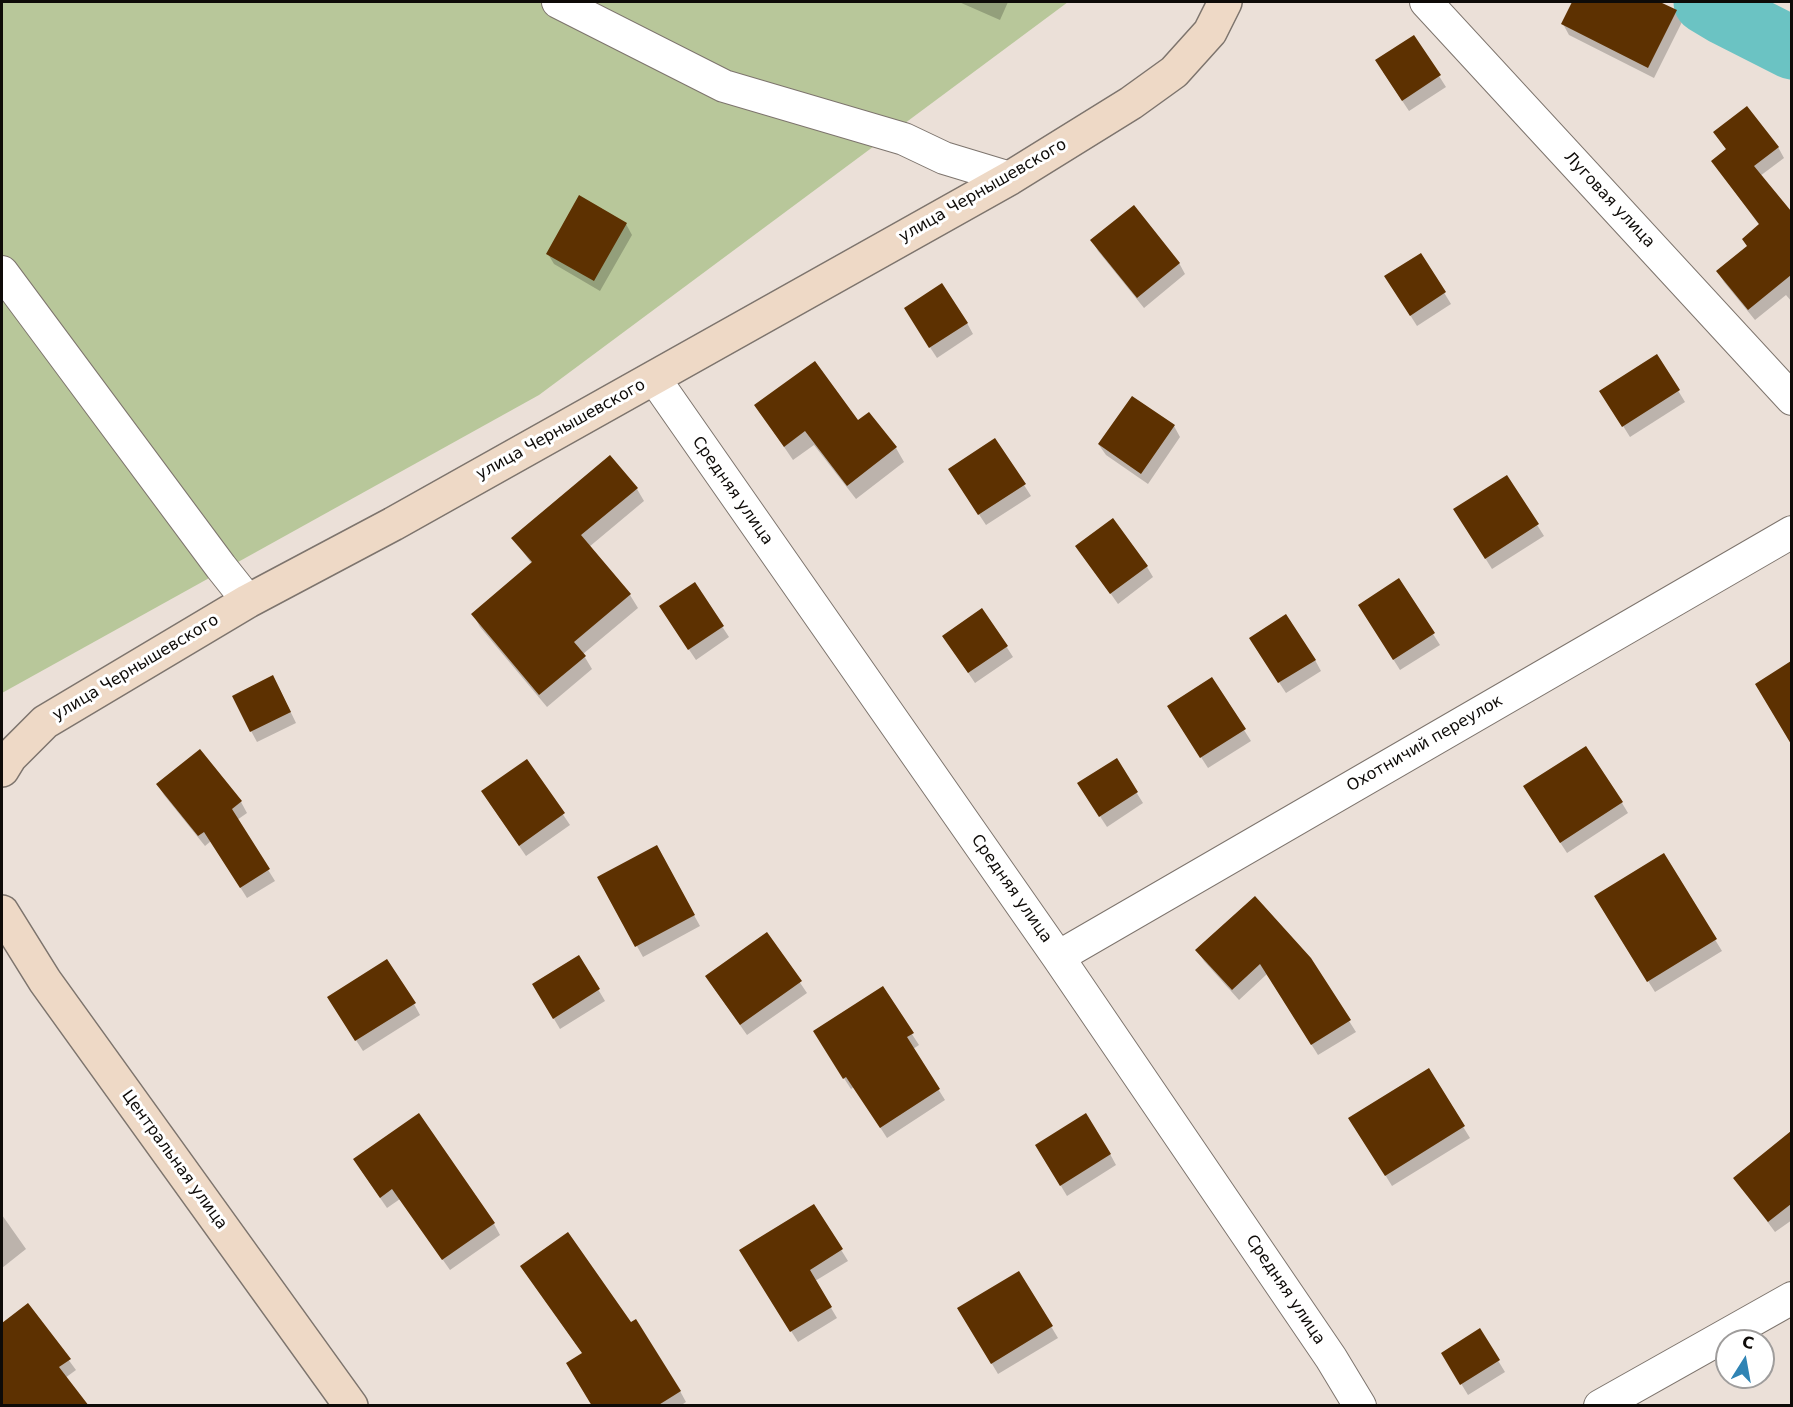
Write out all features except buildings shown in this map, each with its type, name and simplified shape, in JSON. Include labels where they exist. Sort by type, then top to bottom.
[{"type":"street","points":[[558,2],[724,86],[904,139],[944,158],[1010,178]]},
{"type":"street","name":"улица Чернышевского","points":[[2,770],[10,758],[45,722],[248,601],[393,524],[1010,178],[1131,103],[1174,72],[1210,32],[1225,2]]},
{"type":"street","name":"Луговая улица","points":[[1426,2],[1791,399]]},
{"type":"street","points":[[2,272],[248,601]]},
{"type":"street","name":"Средняя улица","points":[[654,378],[1058,957],[1331,1358],[1360,1406]]},
{"type":"street","name":"Охотничий переулок","points":[[1058,957],[1791,532]]},
{"type":"street","name":"Центральная улица","points":[[2,912],[45,981],[351,1406]]},
{"type":"street","points":[[1600,1406],[1791,1298]]},
{"type":"green space","points":[[2,2],[1068,2],[539,395],[2,693]]},
{"type":"waterway","points":[[1705,2],[1792,48]]}]
